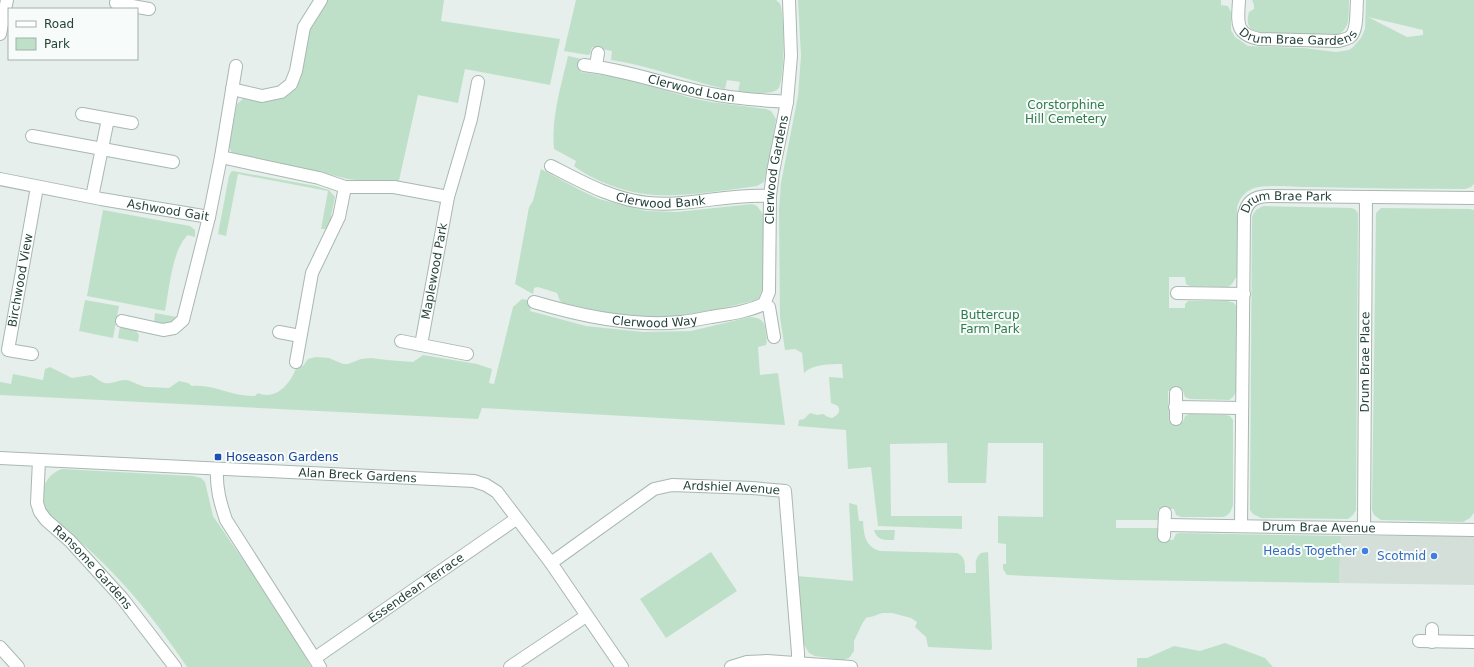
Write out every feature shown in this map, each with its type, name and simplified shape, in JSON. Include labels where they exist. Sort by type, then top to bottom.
[{"type":"street","points":[[0,34],[7,0]]},
{"type":"street","points":[[117,0],[116,3],[149,9]]},
{"type":"street","points":[[232,89],[262,96],[281,92],[291,84],[296,71],[304,27],[321,0]]},
{"type":"street","name":"Clerwood Gardens","points":[[764,304],[769,292],[770,196],[773,172],[787,102],[791,56],[788,0]]},
{"type":"street","name":"Drum Brae Gardens","points":[[1243,0],[1239,27],[1247,36],[1259,39],[1338,41],[1350,37],[1353,33],[1356,23],[1357,0]]},
{"type":"street","name":"Clerwood Loan","points":[[598,53],[590,65],[635,74],[707,93],[746,100],[787,102]]},
{"type":"street","name":"Ashwood Gait","points":[[0,179],[37,187],[208,217],[221,157],[236,66]]},
{"type":"street","name":"Maplewood Park","points":[[421,345],[448,197],[471,119],[478,82]]},
{"type":"street","points":[[82,114],[132,123]]},
{"type":"street","points":[[92,197],[108,119]]},
{"type":"street","points":[[32,136],[173,162]]},
{"type":"street","points":[[221,157],[319,178],[345,187],[394,187],[448,197]]},
{"type":"street","name":"Clerwood Bank","points":[[557,166],[588,186],[620,197],[648,203],[670,203],[730,197],[770,196]]},
{"type":"street","name":"Birchwood View","points":[[32,354],[8,350],[37,187]]},
{"type":"street","points":[[296,362],[312,273],[340,217],[345,187]]},
{"type":"street","name":"Drum Brae Park","points":[[1241,526],[1245,209],[1251,200],[1258,197],[1267,196],[1366,197]]},
{"type":"street","points":[[1366,197],[1474,198]]},
{"type":"street","name":"Drum Brae Place","points":[[1364,528],[1366,197]]},
{"type":"street","points":[[122,321],[163,330],[174,328],[184,320],[208,217]]},
{"type":"street","points":[[1177,292],[1244,294]]},
{"type":"street","name":"Clerwood Way","points":[[542,301],[594,316],[638,322],[680,322],[728,315],[754,309],[764,304]]},
{"type":"street","points":[[764,304],[769,307],[774,337]]},
{"type":"street","points":[[279,332],[300,336]]},
{"type":"street","points":[[401,341],[467,354]]},
{"type":"street","points":[[1176,393],[1176,419]]},
{"type":"street","points":[[1175,407],[1242,408]]},
{"type":"street","name":"Alan Breck Gardens","points":[[0,458],[474,481],[486,485],[497,492],[516,519],[551,563],[622,667]]},
{"type":"street","name":"Ransome Gardens","points":[[39,460],[37,503],[40,512],[46,520],[70,541],[122,598],[176,667]]},
{"type":"street","points":[[217,469],[216,479],[218,495],[226,520],[318,663]]},
{"type":"street","name":"Ardshiel Avenue","points":[[551,563],[654,489],[672,484],[785,491],[798,665]]},
{"type":"street","name":"Essendean Terrace","points":[[318,663],[516,519]]},
{"type":"street","name":"Drum Brae Avenue","points":[[1164,525],[1474,530]]},
{"type":"street","points":[[510,667],[586,616]]},
{"type":"street","points":[[1432,629],[1432,642]]},
{"type":"street","points":[[1419,641],[1474,642]]},
{"type":"street","points":[[0,647],[18,667]]},
{"type":"street","points":[[731,667],[746,662],[768,661],[798,665],[851,667]]},
{"type":"shaded area","points":[[1341,536],[1474,536],[1474,585],[1339,583]]},
{"type":"green space","points":[[327,0],[444,0],[441,21],[560,39],[550,85],[465,69],[458,103],[418,95],[398,185],[348,179],[311,170],[239,157],[232,153],[229,147],[237,104],[244,98],[263,101],[280,99],[294,90],[299,82],[302,71],[308,30],[315,16]]},
{"type":"green space","points":[[576,0],[776,0],[779,2],[782,10],[784,48],[782,74],[778,89],[770,92],[759,93],[738,92],[740,82],[727,80],[725,89],[640,66],[611,60],[612,51],[592,47],[590,54],[588,55],[564,51]]},
{"type":"green space","points":[[798,0],[1221,0],[1221,5],[1228,6],[1231,12],[1231,30],[1235,37],[1248,46],[1304,48],[1336,52],[1349,50],[1361,38],[1365,29],[1366,0],[1474,0],[1474,184],[1471,187],[1465,189],[1273,186],[1254,188],[1242,196],[1237,208],[1237,276],[1232,284],[1228,287],[1190,286],[1186,284],[1185,277],[1169,277],[1169,308],[1185,308],[1185,304],[1188,301],[1228,301],[1234,303],[1237,307],[1236,392],[1233,397],[1229,400],[1190,399],[1185,397],[1183,391],[1168,391],[1169,422],[1183,422],[1185,416],[1190,414],[1226,415],[1230,416],[1233,420],[1233,505],[1229,514],[1223,517],[1181,517],[1176,515],[1174,509],[1158,509],[1158,520],[1116,520],[1116,528],[1158,528],[1158,540],[1173,540],[1176,534],[1179,533],[1341,536],[1339,583],[1118,580],[1007,575],[1003,569],[1003,564],[1006,564],[1006,544],[998,543],[998,516],[1043,517],[1043,443],[988,443],[986,483],[948,483],[947,443],[890,444],[891,516],[962,516],[962,529],[878,526],[871,467],[848,469],[846,430],[798,426],[799,420],[804,419],[810,413],[817,415],[823,414],[832,418],[836,416],[839,410],[838,406],[831,403],[829,377],[843,378],[842,364],[817,366],[804,373],[802,353],[795,349],[785,350],[780,317],[779,209],[781,183],[798,96],[801,56]],"holes":[[[1368,17],[1423,30],[1423,35],[1407,37]]]},
{"type":"green space","points":[[1252,0],[1349,0],[1349,16],[1347,26],[1340,33],[1335,35],[1256,32],[1250,28],[1248,23],[1249,12],[1254,9]]},
{"type":"green space","points":[[568,56],[582,59],[579,63],[581,72],[623,78],[691,98],[771,111],[776,119],[770,157],[764,182],[757,186],[696,194],[650,195],[623,190],[597,180],[574,166],[576,161],[554,149],[553,137],[555,114]]},
{"type":"green space","points":[[541,169],[599,199],[646,211],[677,212],[752,204],[757,206],[763,214],[763,288],[758,299],[701,312],[675,316],[648,317],[605,312],[563,303],[560,301],[557,293],[538,287],[534,288],[533,294],[515,284],[529,207],[533,201]]},
{"type":"green space","points":[[233,171],[316,186],[329,190],[335,197],[331,216],[332,221],[327,229],[321,229],[328,191],[238,174],[226,236],[218,234],[229,176]]},
{"type":"green space","points":[[1263,206],[1352,208],[1356,210],[1358,214],[1356,510],[1348,519],[1261,518],[1253,514],[1250,510],[1252,216],[1256,210]]},
{"type":"green space","points":[[1381,208],[1474,210],[1474,513],[1470,518],[1463,522],[1381,520],[1374,515],[1372,510],[1376,213]]},
{"type":"green space","points":[[103,210],[190,226],[195,230],[195,237],[188,235],[178,250],[172,271],[165,311],[87,296]]},
{"type":"green space","points":[[522,299],[532,301],[530,311],[586,326],[643,332],[691,331],[750,317],[761,320],[765,327],[767,340],[766,345],[758,347],[760,375],[778,373],[785,425],[482,408],[478,419],[0,395],[0,382],[11,384],[13,374],[43,380],[45,369],[50,367],[72,378],[91,375],[105,383],[126,380],[145,387],[169,388],[179,381],[188,383],[192,386],[208,387],[239,395],[255,396],[258,393],[267,395],[281,390],[289,382],[296,368],[303,366],[308,359],[316,357],[329,358],[343,364],[348,364],[361,359],[371,358],[413,362],[423,355],[477,364],[492,369],[489,383],[494,384],[513,307]]},
{"type":"green space","points":[[85,300],[119,306],[113,338],[79,331]]},
{"type":"green space","points":[[155,313],[177,317],[172,322],[166,324],[154,322]]},
{"type":"green space","points":[[120,326],[135,329],[139,335],[138,342],[118,338]]},
{"type":"green space","points":[[62,469],[193,476],[201,478],[205,482],[213,516],[290,629],[311,667],[187,667],[150,616],[120,580],[90,550],[57,523],[47,511],[43,498],[44,486],[51,476]]},
{"type":"green space","points":[[849,503],[857,505],[859,521],[863,521],[866,540],[871,546],[880,551],[957,553],[962,557],[965,564],[965,573],[976,573],[977,558],[981,553],[988,552],[992,649],[928,647],[926,637],[915,627],[917,622],[911,618],[892,613],[882,613],[866,618],[854,641],[854,651],[849,658],[842,660],[815,656],[809,653],[803,643],[797,576],[853,581]]},
{"type":"green space","points":[[874,530],[895,530],[894,540],[879,538],[875,534]]},
{"type":"green space","points":[[711,552],[737,591],[666,638],[640,599]]},
{"type":"green space","points":[[1225,643],[1265,658],[1273,667],[1137,667],[1137,658],[1147,658],[1174,646],[1200,651]]},
{"type":"place","name":"Hoseason Gardens","points":[[218,457]]},
{"type":"place","name":"Heads Together","points":[[1365,551]]},
{"type":"place","name":"Scotmid","points":[[1434,556]]},
{"type":"park label","name":"Corstorphine Hill Cemetery","points":[[1066,112]]},
{"type":"park label","name":"Buttercup Farm Park","points":[[990,322]]}]
